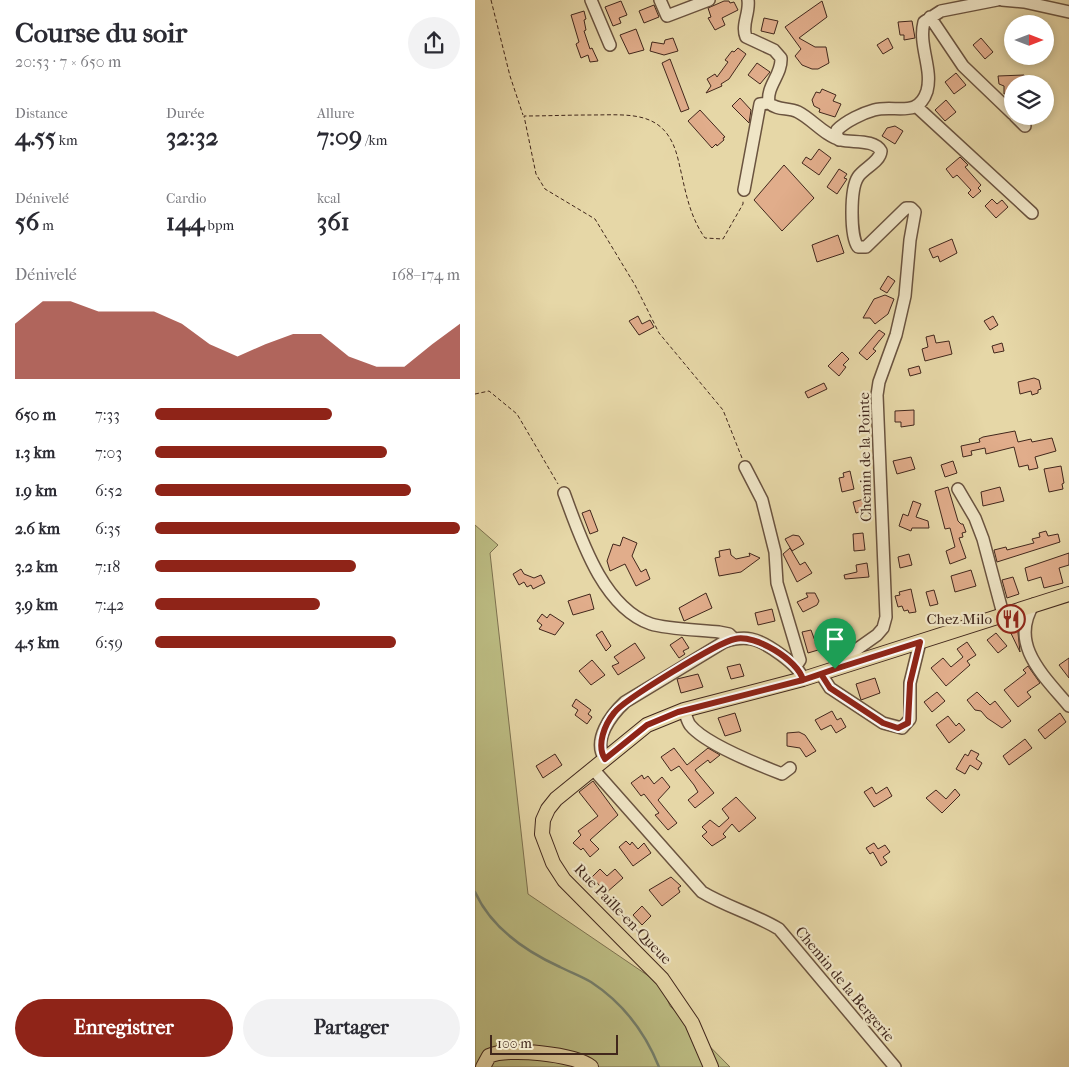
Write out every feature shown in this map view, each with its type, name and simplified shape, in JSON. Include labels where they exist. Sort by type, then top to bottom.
[{"type":"main road","name":"Rue Paille-en-Queue","points":[[711,1067],[703,1046],[676,996],[662,978],[564,880],[546,848],[542,834],[543,820],[548,809],[556,799],[647,725],[684,710],[803,680],[1069,594]]},
{"type":"main road","points":[[483,1067],[489,1056],[507,1051],[567,1058],[591,1067]]},
{"type":"street","points":[[591,0],[610,45]]},
{"type":"street","points":[[660,0],[667,16],[709,0]]},
{"type":"street","points":[[743,190],[760,104],[769,103],[768,96],[780,69],[781,58],[774,50],[746,37],[744,32],[748,14],[747,0]]},
{"type":"street","points":[[839,140],[836,133],[837,130],[865,114],[875,110],[903,110],[917,107],[923,99],[927,89],[922,32],[924,22],[941,11],[997,0]]},
{"type":"street","points":[[1001,0],[1037,3],[1069,12]]},
{"type":"street","points":[[930,17],[963,66],[1004,105]]},
{"type":"street","name":"Chemin de la Pointe","points":[[769,103],[779,109],[795,110],[839,140],[878,147],[881,152],[880,157],[859,176],[854,186],[853,231],[854,241],[858,247],[866,247],[906,208],[914,210],[915,220],[910,240],[905,296],[879,382],[877,395],[886,617],[883,628],[877,635],[836,664],[835,669]]},
{"type":"street","points":[[917,107],[1032,213]]},
{"type":"street","points":[[745,467],[762,500],[775,552],[777,583],[800,660],[796,666]]},
{"type":"street","points":[[958,489],[975,518],[983,539],[1003,614]]},
{"type":"street","points":[[564,493],[598,573],[609,590],[625,607],[651,624],[729,634],[734,639]]},
{"type":"street","points":[[1034,604],[1026,617],[1023,632],[1029,652],[1069,706]]},
{"type":"street","points":[[605,759],[601,745],[606,725],[625,702],[724,642],[734,639],[753,639],[796,666],[803,680]]},
{"type":"street","points":[[821,674],[830,688],[883,723],[902,728],[910,719],[910,683],[920,642]]},
{"type":"street","points":[[684,710],[690,725],[707,738],[750,762],[782,774],[790,768]]},
{"type":"street","name":"Chemin de la Bergerie","points":[[593,769],[702,892],[722,904],[765,920],[779,929],[895,1067]]},
{"type":"path","points":[[491,0],[510,76],[524,116],[536,174],[545,189],[595,219],[635,285],[659,333],[723,410],[745,467]]},
{"type":"path","points":[[524,116],[625,113],[639,116],[657,124],[670,137],[678,156],[695,224],[705,238],[723,239],[743,204],[743,190]]},
{"type":"path","points":[[475,394],[489,391],[517,414],[564,493]]},
{"type":"green space","points":[[475,525],[498,545],[490,553],[528,894],[650,977],[656,972],[670,1006],[730,1067],[475,1067]]},
{"type":"building","points":[[621,1],[627,15],[619,18],[621,23],[613,26],[605,7]]},
{"type":"building","points":[[724,1],[734,2],[738,10],[722,18],[725,25],[715,30],[708,18],[711,17],[708,8]]},
{"type":"building","points":[[822,1],[827,17],[799,38],[815,47],[826,47],[829,63],[818,69],[812,69],[802,65],[795,56],[801,49],[785,27]]},
{"type":"building","points":[[654,5],[659,17],[644,23],[639,11]]},
{"type":"building","points":[[584,11],[586,30],[584,31],[590,49],[592,48],[598,61],[590,62],[588,55],[581,58],[576,44],[579,42],[571,15]]},
{"type":"building","points":[[764,18],[778,21],[774,34],[761,31]]},
{"type":"building","points":[[912,21],[915,38],[904,40],[904,35],[900,35],[898,22]]},
{"type":"building","points":[[636,29],[644,50],[629,54],[620,35]]},
{"type":"building","points":[[673,38],[678,51],[664,55],[650,51],[652,42],[664,44],[665,40]]},
{"type":"building","points":[[888,38],[893,48],[883,54],[877,45]]},
{"type":"building","points":[[981,38],[993,52],[985,59],[973,45]]},
{"type":"building","points":[[738,48],[746,54],[729,79],[721,84],[722,86],[706,93],[711,86],[707,79],[715,74],[717,77],[728,62],[725,60],[732,51],[734,52]]},
{"type":"building","points":[[670,59],[689,109],[681,112],[662,63]]},
{"type":"building","points":[[757,63],[770,72],[760,84],[748,75]]},
{"type":"building","points":[[956,73],[966,85],[954,94],[945,82]]},
{"type":"building","points":[[998,76],[1004,76],[1004,86],[999,84]]},
{"type":"building","points":[[822,89],[836,95],[833,101],[841,104],[835,117],[819,112],[820,109],[814,106],[812,100],[816,92],[820,93]]},
{"type":"building","points":[[740,98],[751,110],[749,123],[732,106]]},
{"type":"building","points":[[946,100],[956,112],[945,121],[935,110]]},
{"type":"building","points":[[700,110],[725,137],[717,146],[716,144],[712,148],[688,121]]},
{"type":"building","points":[[895,126],[903,131],[895,144],[882,136],[887,128]]},
{"type":"building","points":[[819,149],[831,158],[819,175],[802,163],[806,157],[811,160]]},
{"type":"building","points":[[960,157],[968,165],[965,167],[981,185],[978,188],[981,191],[973,198],[968,193],[971,190],[957,175],[953,178],[946,169]]},
{"type":"building","points":[[784,165],[814,198],[782,231],[754,200]]},
{"type":"building","points":[[839,169],[847,174],[844,178],[847,179],[837,194],[827,187]]},
{"type":"building","points":[[992,199],[997,204],[1002,200],[1008,207],[996,218],[985,206]]},
{"type":"building","points":[[838,235],[844,253],[817,262],[812,245]]},
{"type":"building","points":[[952,239],[957,253],[940,262],[938,256],[933,258],[929,249]]},
{"type":"building","points":[[888,276],[895,281],[887,293],[880,289]]},
{"type":"building","points":[[885,295],[894,299],[888,314],[875,324],[870,318],[863,318],[874,299]]},
{"type":"building","points":[[638,316],[642,324],[650,320],[654,327],[639,335],[629,321]]},
{"type":"building","points":[[993,316],[998,325],[990,330],[984,321]]},
{"type":"building","points":[[879,330],[885,334],[873,349],[876,351],[867,360],[859,353]]},
{"type":"building","points":[[934,335],[936,343],[949,341],[952,354],[925,361],[922,349],[928,347],[926,337]]},
{"type":"building","points":[[1002,343],[1004,351],[994,353],[992,346]]},
{"type":"building","points":[[842,352],[849,359],[843,365],[846,367],[839,376],[828,366]]},
{"type":"building","points":[[919,366],[921,373],[910,376],[908,369]]},
{"type":"building","points":[[1034,378],[1039,380],[1041,389],[1038,390],[1038,393],[1032,395],[1031,391],[1020,394],[1018,382]]},
{"type":"building","points":[[824,383],[827,389],[808,398],[805,392]]},
{"type":"building","points":[[914,410],[914,425],[901,427],[901,422],[895,422],[895,411]]},
{"type":"building","points":[[1015,431],[1018,442],[1031,439],[1032,442],[1052,438],[1056,451],[1035,457],[1038,468],[1029,470],[1028,465],[1019,467],[1014,447],[986,454],[985,448],[971,451],[972,455],[963,457],[961,446],[980,442],[979,439],[983,437]]},
{"type":"building","points":[[911,457],[915,469],[897,474],[893,461]]},
{"type":"building","points":[[953,461],[957,473],[945,477],[941,465]]},
{"type":"building","points":[[1061,466],[1064,483],[1062,484],[1063,489],[1049,492],[1044,469]]},
{"type":"building","points":[[850,471],[854,489],[842,492],[839,478],[844,477],[843,473]]},
{"type":"building","points":[[948,487],[958,521],[963,524],[966,532],[962,533],[963,537],[959,538],[966,558],[950,564],[946,551],[955,547],[950,528],[945,529],[935,491]]},
{"type":"building","points":[[1000,487],[1004,501],[983,506],[981,492]]},
{"type":"building","points":[[864,499],[867,510],[856,513],[853,502]]},
{"type":"building","points":[[913,501],[921,504],[916,517],[928,521],[929,528],[912,528],[911,531],[899,526],[903,514],[908,516]]},
{"type":"building","points":[[590,510],[598,531],[590,534],[582,513]]},
{"type":"building","points":[[1046,531],[1048,536],[1058,534],[1060,542],[997,562],[994,550],[1006,547],[1007,550],[1034,543],[1032,539],[1040,537],[1039,533]]},
{"type":"building","points":[[863,533],[865,550],[854,551],[853,534]]},
{"type":"building","points":[[793,535],[799,536],[804,544],[792,551],[785,539]]},
{"type":"building","points":[[623,537],[637,543],[632,556],[641,572],[646,569],[650,579],[636,586],[625,564],[610,571],[607,561],[613,544],[620,546]]},
{"type":"building","points":[[790,548],[800,565],[805,562],[812,573],[797,582],[783,554]]},
{"type":"building","points":[[730,549],[731,555],[736,559],[750,556],[749,553],[760,558],[741,572],[719,576],[715,558],[720,557],[719,551]]},
{"type":"building","points":[[1069,553],[1069,565],[1059,568],[1063,583],[1044,588],[1041,577],[1028,581],[1025,568]]},
{"type":"building","points":[[909,554],[912,565],[900,568],[898,557]]},
{"type":"building","points":[[867,563],[869,577],[845,579],[844,575],[857,572],[856,565]]},
{"type":"building","points":[[521,569],[524,574],[534,578],[541,575],[545,583],[533,589],[531,585],[527,587],[524,582],[519,585],[513,574]]},
{"type":"building","points":[[971,570],[976,586],[955,592],[951,576]]},
{"type":"building","points":[[1013,577],[1019,594],[1007,598],[1002,580]]},
{"type":"building","points":[[911,589],[916,612],[909,613],[908,610],[904,611],[902,606],[898,607],[895,596],[900,595],[899,592]]},
{"type":"building","points":[[934,590],[938,604],[930,606],[926,592]]},
{"type":"building","points":[[706,593],[712,608],[684,621],[679,608]]},
{"type":"building","points":[[806,593],[815,593],[819,601],[817,605],[803,612],[797,602],[808,597]]},
{"type":"building","points":[[590,594],[594,609],[573,615],[568,601]]},
{"type":"building","points":[[772,609],[775,621],[758,625],[755,613]]},
{"type":"building","points":[[542,614],[547,618],[550,614],[564,623],[555,635],[539,629],[542,625],[537,621]]},
{"type":"building","points":[[1019,619],[1018,633],[1020,652],[1006,623]]},
{"type":"building","points":[[811,630],[815,641],[826,638],[828,647],[808,653],[802,632]]},
{"type":"building","points":[[602,631],[611,646],[606,651],[596,635]]},
{"type":"building","points":[[996,633],[1007,646],[998,653],[987,640]]},
{"type":"building","points":[[682,637],[689,648],[683,651],[685,654],[679,658],[670,645]]},
{"type":"building","points":[[967,642],[976,655],[967,661],[970,665],[946,686],[931,668],[943,658],[951,667],[963,657],[957,649]]},
{"type":"building","points":[[635,643],[645,658],[618,675],[612,666],[619,663],[614,657]]},
{"type":"building","points":[[1069,658],[1069,678],[1059,665]]},
{"type":"building","points":[[592,660],[605,675],[591,685],[579,671]]},
{"type":"building","points":[[740,664],[744,676],[731,679],[727,667]]},
{"type":"building","points":[[1028,666],[1040,683],[1027,692],[1031,697],[1018,707],[1004,690],[1026,673],[1023,670]]},
{"type":"building","points":[[698,674],[703,687],[681,693],[677,679]]},
{"type":"building","points":[[875,678],[880,693],[861,700],[856,684]]},
{"type":"building","points":[[937,692],[945,701],[932,712],[924,702]]},
{"type":"building","points":[[977,692],[990,705],[995,701],[1011,721],[1002,728],[987,718],[981,711],[975,710],[967,700]]},
{"type":"building","points":[[576,699],[591,710],[588,714],[592,717],[587,724],[575,715],[578,710],[572,706]]},
{"type":"building","points":[[832,711],[837,720],[841,718],[846,727],[836,733],[831,725],[821,730],[815,720]]},
{"type":"building","points":[[735,713],[741,731],[725,736],[718,718]]},
{"type":"building","points":[[1060,713],[1066,722],[1045,739],[1038,730]]},
{"type":"building","points":[[948,716],[956,726],[959,723],[965,730],[949,743],[936,725]]},
{"type":"building","points":[[799,732],[805,735],[816,751],[806,757],[800,748],[787,746],[787,733]]},
{"type":"building","points":[[1025,739],[1032,748],[1009,765],[1003,756]]},
{"type":"building","points":[[674,748],[687,765],[708,748],[720,755],[710,763],[708,760],[695,770],[714,793],[695,808],[688,800],[698,792],[694,785],[679,766],[671,771],[661,757]]},
{"type":"building","points":[[971,750],[979,754],[976,759],[982,763],[978,770],[970,765],[965,774],[956,769],[965,754],[968,756]]},
{"type":"building","points":[[555,754],[562,765],[543,778],[536,766]]},
{"type":"building","points":[[642,775],[644,779],[648,776],[654,784],[662,777],[670,787],[658,800],[677,823],[668,830],[655,815],[659,813],[644,794],[641,796],[631,783]]},
{"type":"building","points":[[593,781],[618,815],[590,840],[599,849],[590,857],[583,848],[581,850],[573,843],[581,835],[578,831],[598,816],[579,792]]},
{"type":"building","points":[[872,787],[876,794],[887,787],[892,796],[874,807],[864,792]]},
{"type":"building","points":[[955,789],[960,795],[942,813],[926,798],[936,790],[946,799]]},
{"type":"building","points":[[736,797],[756,818],[739,832],[732,824],[723,834],[726,837],[712,846],[702,836],[707,832],[702,827],[710,820],[719,827],[729,818],[722,809]]},
{"type":"building","points":[[626,841],[630,845],[632,842],[638,849],[644,843],[651,853],[633,866],[619,847]]},
{"type":"building","points":[[874,843],[878,849],[885,845],[890,852],[883,857],[887,862],[881,866],[873,852],[870,854],[866,848]]},
{"type":"building","points":[[600,869],[607,876],[615,869],[623,878],[606,893],[592,877]]},
{"type":"building","points":[[671,877],[681,886],[678,888],[680,892],[662,906],[649,890]]},
{"type":"building","points":[[642,906],[651,916],[642,925],[633,915]]},
{"type":"waterway","points":[[475,892],[490,916],[510,937],[547,961],[591,982],[613,999],[640,1030],[659,1067]]},
{"type":"place","name":"Chez Milo","points":[[1011,619]]},
{"type":"route","points":[[835,669],[803,680],[678,712],[647,725],[605,759],[602,755],[601,745],[606,725],[614,712],[625,702],[724,642],[743,638],[763,643],[796,666],[802,674],[803,680],[821,674],[830,688],[883,723],[894,728],[902,728],[908,723],[911,701],[910,683],[913,664],[920,642],[835,669]]}]
